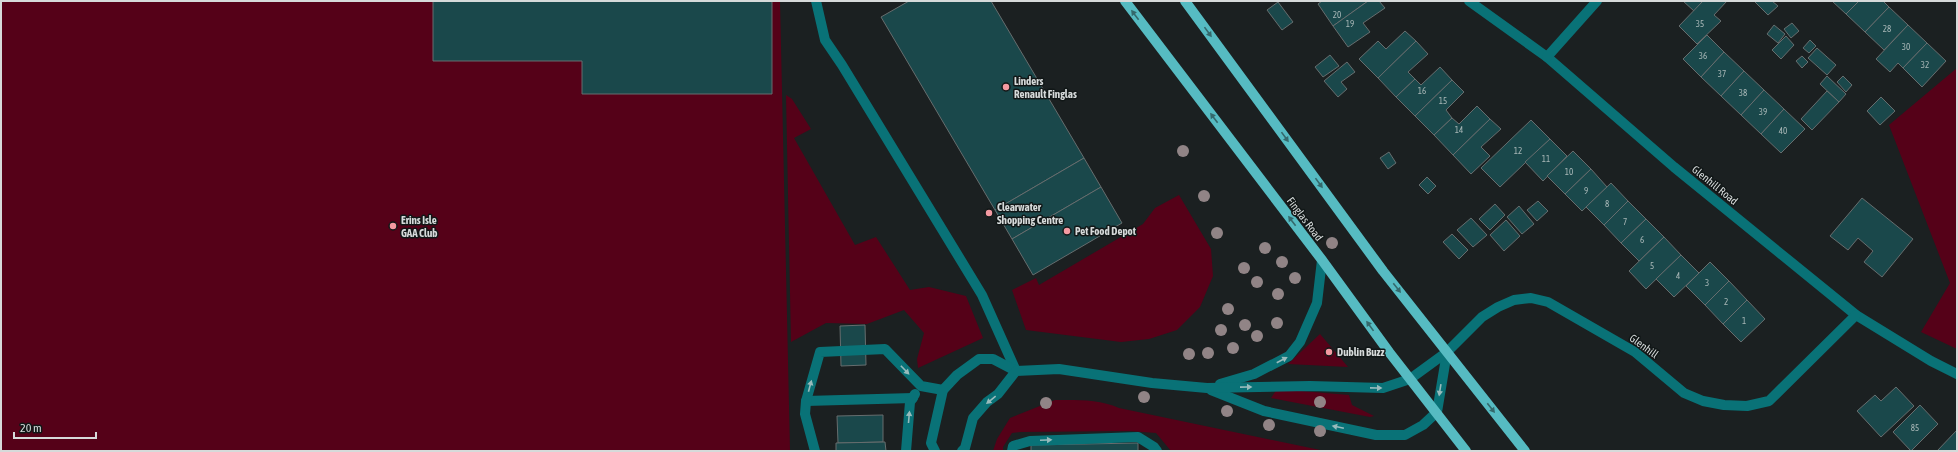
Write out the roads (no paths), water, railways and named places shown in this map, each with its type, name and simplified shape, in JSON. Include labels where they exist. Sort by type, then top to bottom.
[{"type":"main road","name":"Finglas Road","points":[[1125,1],[1466,451]]},
{"type":"main road","points":[[1185,1],[1383,271],[1525,451]]},
{"type":"street","points":[[816,1],[825,40],[842,65],[982,295],[1016,371]]},
{"type":"street","name":"Glenhill Road","points":[[1469,1],[1547,57],[1674,167],[1856,315],[1931,361],[1957,374]]},
{"type":"street","points":[[1547,57],[1597,1]]},
{"type":"street","points":[[1207,388],[1254,374],[1289,356],[1300,342],[1317,303],[1322,260]]},
{"type":"street","name":"Glenhill","points":[[1207,388],[1310,386],[1383,388],[1410,379],[1447,352],[1482,317],[1498,307],[1514,300],[1531,298],[1548,302],[1635,352],[1684,393],[1703,401],[1724,406],[1747,406],[1769,401],[1856,315]]},
{"type":"street","points":[[815,451],[805,414],[806,401],[820,352],[885,349],[921,386],[943,390]]},
{"type":"street","points":[[935,451],[931,443],[943,390],[957,375],[979,359],[993,359],[1016,371],[1059,369],[1152,383],[1207,388],[1264,411],[1376,435],[1405,435],[1423,425],[1437,412],[1447,352]]},
{"type":"street","points":[[962,451],[965,448],[973,418],[987,402],[998,394],[1016,371]]},
{"type":"street","points":[[906,451],[910,402],[921,386]]},
{"type":"street","points":[[806,401],[913,398]]},
{"type":"street","points":[[1012,451],[1013,446],[1030,441],[1138,438],[1154,447],[1157,451]]},
{"type":"place","name":"Linders Renault Finglas","points":[[1006,87]]},
{"type":"place","name":"Clearwater Shopping Centre","points":[[989,213]]},
{"type":"place","name":"Erins Isle GAA Club","points":[[393,226]]},
{"type":"place","name":"Pet Food Depot","points":[[1067,231]]},
{"type":"place","name":"Dublin Buzz","points":[[1329,352]]}]
